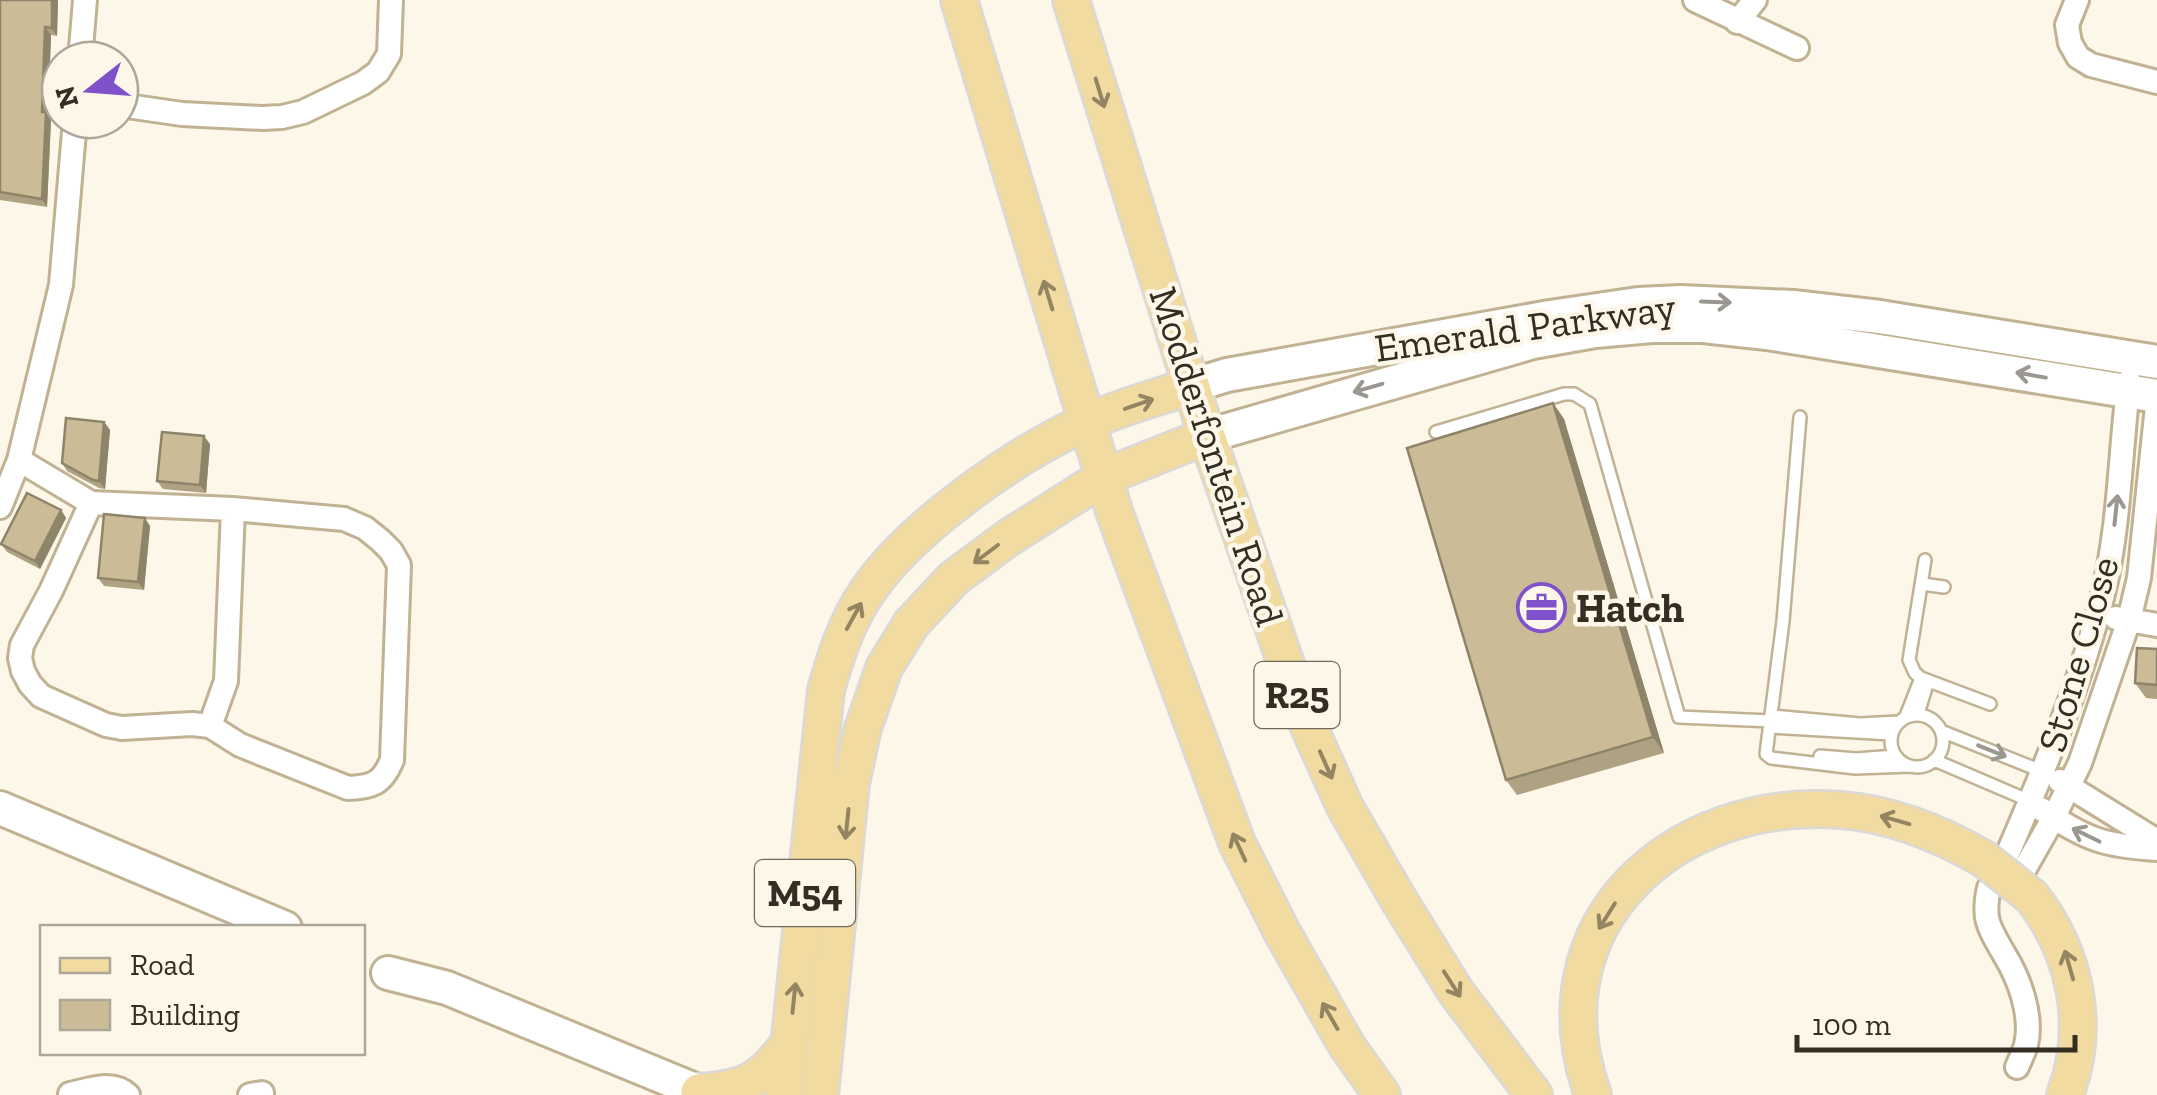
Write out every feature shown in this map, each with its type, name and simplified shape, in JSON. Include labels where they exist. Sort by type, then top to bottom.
[{"type":"main road","name":"R25","points":[[959,0],[1122,532],[1237,844],[1347,1046],[1382,1095]]},
{"type":"main road","name":"Modderfontein Road","points":[[1071,0],[1206,436],[1304,716],[1345,807],[1456,992],[1534,1095]]},
{"type":"main road","name":"M54","points":[[784,1095],[826,690],[841,638],[868,591],[901,551],[966,495],[1051,440],[1086,422],[1192,386]]},
{"type":"main road","name":"M54","points":[[820,1095],[851,783],[863,728],[884,668],[911,624],[954,578],[1008,538],[1104,477],[1206,436]]},
{"type":"main road","points":[[1594,1095],[1579,1034],[1579,985],[1588,952],[1619,898],[1643,870],[1700,835],[1774,812],[1807,810],[1884,816],[1922,828],[2007,879],[2049,919],[2075,988],[2078,1030],[2065,1095]]},
{"type":"main road","points":[[703,1093],[756,1078],[769,1069],[789,1043]]},
{"type":"street","points":[[81,40],[84,0]]},
{"type":"street","points":[[140,107],[182,114],[262,118],[304,112],[378,72],[388,54],[392,0]]},
{"type":"street","points":[[1695,0],[1797,48]]},
{"type":"street","points":[[1737,22],[1755,0]]},
{"type":"street","points":[[2077,0],[2067,25],[2078,58],[2157,82]]},
{"type":"street","points":[[0,507],[19,460],[61,285],[73,140]]},
{"type":"street","name":"Emerald Parkway","points":[[1192,386],[1227,375],[1550,317],[1680,302],[1793,307],[1862,315],[2144,360]]},
{"type":"street","name":"Emerald Parkway","points":[[1206,436],[1533,342],[1652,326],[1703,326],[1767,334],[2147,398]]},
{"type":"street","name":"Stone Close","points":[[2007,879],[2054,817],[2070,786],[2140,606],[2145,528],[2144,360]]},
{"type":"street","name":"Stone Close","points":[[2007,879],[2030,801],[2074,689],[2101,603],[2114,529],[2147,398]]},
{"type":"street","points":[[19,460],[90,503],[344,519],[365,528],[391,551],[398,565],[392,760],[386,774],[364,788],[348,788],[240,745],[210,726],[122,728],[106,725],[42,696],[23,671],[22,645],[90,503]]},
{"type":"street","points":[[210,726],[226,681],[233,510]]},
{"type":"street","points":[[2101,603],[2140,606],[2157,624]]},
{"type":"street","points":[[2044,772],[2157,845]]},
{"type":"street","points":[[2030,801],[2100,842],[2120,847],[2157,845]]},
{"type":"street","points":[[0,808],[278,925]]},
{"type":"street","points":[[2007,879],[1985,904],[1990,930],[2014,972],[2025,1010],[2026,1044],[2017,1066]]},
{"type":"street","points":[[375,967],[447,988],[703,1093]]},
{"type":"street","points":[[375,967],[422,992],[664,1095]]},
{"type":"street","points":[[70,1094],[108,1086],[121,1088],[128,1095]]},
{"type":"lane","points":[[1436,432],[1564,394],[1574,394],[1590,404],[1679,717],[1860,724],[1932,719],[1941,731],[2044,772]]},
{"type":"lane","points":[[1765,751],[1783,620],[1800,417]]},
{"type":"lane","points":[[1925,560],[1923,620],[1910,667],[1925,679],[1990,704]]},
{"type":"lane","points":[[1922,584],[1944,587]]},
{"type":"lane","points":[[1910,766],[1895,756],[1891,734],[1908,718],[1925,679]]},
{"type":"lane","points":[[1771,721],[1891,734]]},
{"type":"lane","points":[[1765,751],[1771,758],[1855,768],[1918,767],[1934,760],[1942,747],[1941,731]]},
{"type":"lane","points":[[1765,751],[1856,759],[1895,756]]},
{"type":"lane","points":[[1934,760],[2030,801]]},
{"type":"building","points":[[0,0],[52,0],[52,28],[45,27],[45,40],[40,40],[40,140],[45,140],[42,199],[0,192]]},
{"type":"building","name":"Hatch","points":[[1553,403],[1653,737],[1506,780],[1407,448]]},
{"type":"building","points":[[66,418],[104,422],[99,481],[62,463]]},
{"type":"building","points":[[162,432],[204,436],[200,485],[157,481]]},
{"type":"building","points":[[27,493],[61,510],[35,561],[1,544]]},
{"type":"building","points":[[104,514],[145,518],[138,582],[98,578]]},
{"type":"building","points":[[2137,648],[2157,649],[2157,685],[2135,683]]},
{"type":"place","name":"Hatch","points":[[1541,608]]}]
